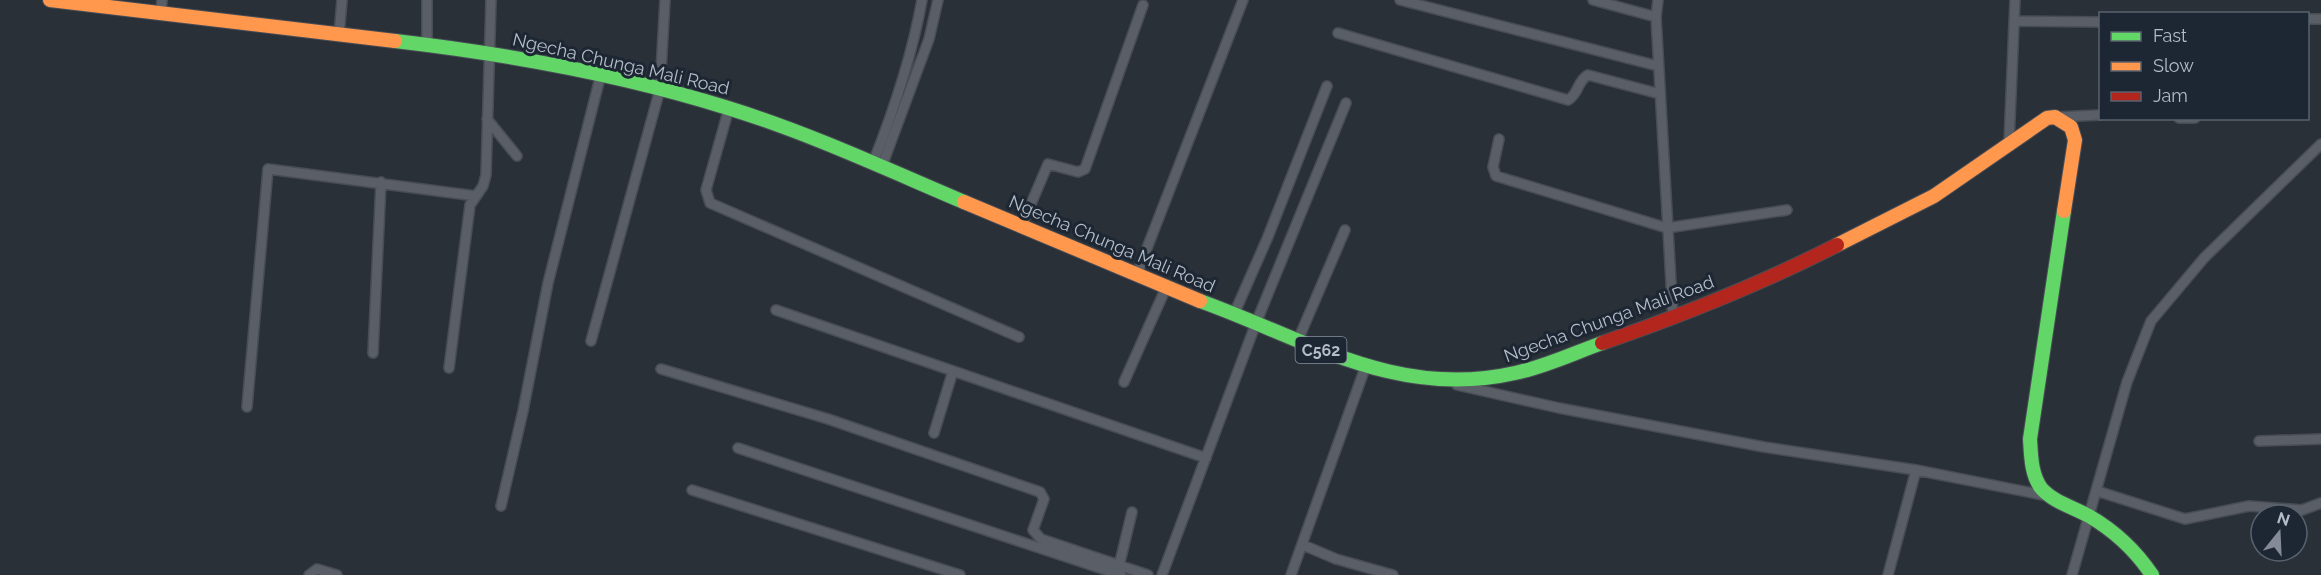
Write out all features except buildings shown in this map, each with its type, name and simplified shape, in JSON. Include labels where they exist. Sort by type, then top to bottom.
[{"type":"main road","name":"Ngecha Chunga Mali Road","points":[[50,0],[161,7],[339,35],[490,52],[601,74],[660,89],[729,108],[877,164],[1137,274],[1165,290],[1234,314],[1365,368],[1410,379],[1446,382],[1493,379],[1517,373],[1673,318],[1780,274],[1934,196],[2047,118],[2055,117]]},
{"type":"main road","points":[[2055,117],[2071,127],[2074,140],[2030,439],[2032,464],[2037,482],[2050,496],[2089,516],[2122,541],[2143,562],[2152,575]]},
{"type":"street","points":[[339,35],[342,0]]},
{"type":"street","points":[[427,0],[427,44]]},
{"type":"street","points":[[449,368],[470,205],[483,186],[486,175],[491,0]]},
{"type":"street","points":[[591,341],[660,89],[665,0]]},
{"type":"street","points":[[877,164],[903,82],[922,0]]},
{"type":"street","points":[[877,164],[929,39],[938,0]]},
{"type":"street","points":[[1137,274],[1243,0]]},
{"type":"street","points":[[1400,0],[1658,66]]},
{"type":"street","points":[[1593,0],[1656,16]]},
{"type":"street","points":[[1658,0],[1656,16],[1658,66],[1673,318]]},
{"type":"street","points":[[2009,143],[2015,0]]},
{"type":"street","points":[[1022,225],[1048,164],[1055,164],[1078,172],[1085,169],[1143,5]]},
{"type":"street","points":[[2014,21],[2099,22]]},
{"type":"street","points":[[1338,33],[1568,100],[1575,95],[1581,80],[1588,75],[1660,94]]},
{"type":"street","points":[[501,506],[524,411],[548,283],[601,74]]},
{"type":"street","points":[[1234,314],[1267,239],[1327,86]]},
{"type":"street","points":[[1162,575],[1256,323],[1346,103]]},
{"type":"street","points":[[729,108],[706,190],[710,203],[1019,337]]},
{"type":"street","points":[[2055,117],[2099,115]]},
{"type":"street","points":[[487,119],[517,156]]},
{"type":"street","points":[[1499,140],[1493,167],[1496,176],[1667,228],[1787,210]]},
{"type":"street","points":[[2072,575],[2127,382],[2151,321],[2204,258],[2321,144]]},
{"type":"street","points":[[247,407],[268,170],[476,196]]},
{"type":"street","points":[[373,352],[381,183]]},
{"type":"street","points":[[1298,340],[1345,230]]},
{"type":"street","points":[[1124,382],[1165,290]]},
{"type":"street","points":[[776,310],[1206,458]]},
{"type":"street","points":[[1292,575],[1365,368]]},
{"type":"street","points":[[661,369],[828,419],[1040,492],[1044,499],[1033,530],[1035,535],[1050,544],[1120,573]]},
{"type":"street","points":[[934,433],[953,371]]},
{"type":"street","points":[[1446,382],[1559,408],[1764,447],[1916,470],[2050,496]]},
{"type":"street","points":[[2259,441],[2321,439]]},
{"type":"street","points":[[738,448],[1120,573],[1148,575]]},
{"type":"street","points":[[1888,575],[1916,470]]},
{"type":"street","points":[[692,490],[960,575]]},
{"type":"street","points":[[2097,491],[2185,519],[2249,506],[2302,510],[2321,503]]},
{"type":"street","points":[[1120,573],[1131,512]]},
{"type":"street","points":[[1303,545],[1336,559],[1393,575]]},
{"type":"street","points":[[309,575],[317,569],[337,575]]},
{"type":"traffic: fast","points":[[395,41],[521,59],[605,75],[687,96],[788,129],[964,202]]},
{"type":"traffic: fast","points":[[2064,211],[2030,439],[2033,471],[2038,483],[2046,493],[2107,528],[2131,549],[2152,575]]},
{"type":"traffic: fast","points":[[1200,301],[1353,361],[1391,372],[1431,378],[1472,379],[1515,373],[1548,364],[1602,343]]},
{"type":"traffic: slow","points":[[50,0],[395,41]]},
{"type":"traffic: slow","points":[[1837,245],[1934,196],[2047,118],[2055,117],[2071,127],[2075,140],[2064,211]]},
{"type":"traffic: slow","points":[[964,202],[1200,301]]},
{"type":"traffic: jam","points":[[1602,343],[1721,298],[1837,245]]}]
